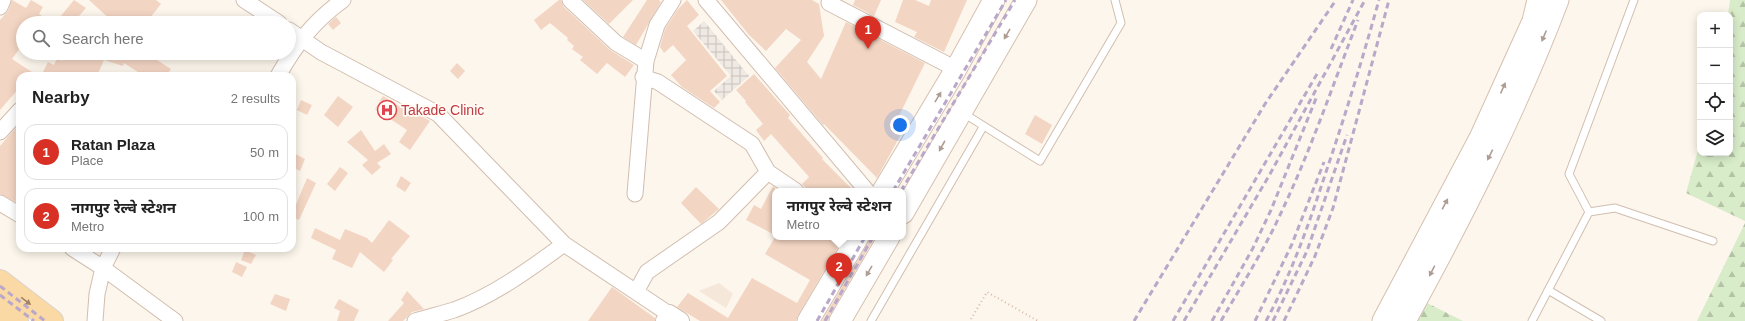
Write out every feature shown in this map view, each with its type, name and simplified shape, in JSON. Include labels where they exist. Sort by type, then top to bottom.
[{"type":"main road","points":[[872,188],[956,68],[994,0]]},
{"type":"main road","points":[[906,208],[1026,0]]},
{"type":"main road","points":[[1383,321],[1480,138],[1533,21],[1538,0]]},
{"type":"main road","points":[[1405,321],[1461,215],[1498,139],[1531,68],[1558,0]]},
{"type":"main road","points":[[808,321],[856,240]]},
{"type":"main road","points":[[840,321],[887,240]]},
{"type":"main road","points":[[0,281],[52,321]]},
{"type":"main road","points":[[0,307],[17,321]]},
{"type":"street","points":[[0,8],[3,0]]},
{"type":"street","points":[[244,0],[268,16]]},
{"type":"street","points":[[296,48],[302,38],[321,16],[342,0]]},
{"type":"street","points":[[570,0],[616,43],[646,61]]},
{"type":"street","points":[[635,194],[646,61],[657,25],[673,0]]},
{"type":"street","points":[[706,0],[867,188]]},
{"type":"street","points":[[829,3],[956,68]]},
{"type":"street","points":[[296,34],[321,52],[438,114],[564,244],[636,292],[671,319]]},
{"type":"street","points":[[281,72],[288,60]]},
{"type":"street","points":[[644,77],[658,82],[752,144],[768,172],[792,188]]},
{"type":"street","points":[[0,132],[16,114]]},
{"type":"street","points":[[636,292],[646,272],[719,222],[768,172]]},
{"type":"street","points":[[0,203],[16,213]]},
{"type":"street","points":[[415,321],[454,310],[497,288],[534,266],[564,244]]},
{"type":"street","points":[[78,252],[103,268],[175,321]]},
{"type":"street","points":[[95,321],[97,294],[103,268],[111,252]]},
{"type":"lane","points":[[961,112],[1040,161],[1120,23],[1116,0]]},
{"type":"lane","points":[[1589,212],[1569,174],[1634,0]]},
{"type":"lane","points":[[871,321],[983,127]]},
{"type":"lane","points":[[1589,212],[1615,208],[1713,241]]},
{"type":"lane","points":[[1532,321],[1589,212]]},
{"type":"lane","points":[[1548,290],[1601,321]]},
{"type":"path","points":[[970,319],[987,292],[1038,321]]},
{"type":"shaded area","points":[[704,21],[749,76],[722,100],[714,91],[731,76],[693,31]]},
{"type":"shaded area","points":[[719,283],[733,294],[726,308],[699,291]]},
{"type":"green space","points":[[1730,0],[1745,0],[1745,221],[1686,193],[1697,154],[1697,156],[1733,156],[1733,12],[1728,12]]},
{"type":"green space","points":[[1745,223],[1745,321],[1697,321]]},
{"type":"green space","points":[[1427,303],[1463,321],[1416,321]]},
{"type":"building","points":[[12,0],[26,8],[31,0],[43,7],[39,14],[42,16],[16,16],[16,54],[12,59],[32,72],[16,72],[16,92],[0,110],[0,20],[8,11]]},
{"type":"building","points":[[74,0],[86,8],[79,16],[61,16]]},
{"type":"building","points":[[89,0],[156,0],[161,4],[152,16],[106,16]]},
{"type":"building","points":[[561,0],[564,7],[610,50],[634,65],[625,77],[607,63],[597,74],[580,60],[583,57],[572,49],[574,46],[567,40],[568,38],[550,23],[541,30],[534,20]]},
{"type":"building","points":[[583,0],[633,0],[609,24]]},
{"type":"building","points":[[647,0],[659,0],[661,2],[636,45],[623,37]]},
{"type":"building","points":[[687,0],[699,15],[687,26],[727,76],[710,91],[720,102],[714,108],[682,87],[671,75],[686,60],[673,45],[664,53],[660,47],[665,29],[678,9]]},
{"type":"building","points":[[721,0],[812,0],[819,4],[824,36],[807,62],[821,79],[846,22],[925,63],[896,122],[905,127],[877,178],[824,124],[823,125],[775,68],[801,40],[786,29],[766,51],[749,35]]},
{"type":"building","points":[[855,0],[881,0],[874,16],[853,5]]},
{"type":"building","points":[[903,0],[915,0],[929,6],[931,0],[967,0],[944,52],[914,37],[917,32],[895,22]]},
{"type":"building","points":[[336,17],[341,23],[333,30],[328,24]]},
{"type":"building","points":[[56,60],[104,60],[99,72],[43,72],[48,62],[54,65]]},
{"type":"building","points":[[104,60],[157,60],[171,69],[169,72],[138,72],[124,63],[123,66]]},
{"type":"building","points":[[457,63],[465,71],[458,79],[450,71]]},
{"type":"building","points":[[754,74],[790,115],[788,118],[823,158],[822,159],[851,188],[806,188],[802,184],[809,177],[771,134],[764,141],[756,130],[763,124],[736,90]]},
{"type":"building","points":[[338,96],[353,107],[338,127],[324,115]]},
{"type":"building","points":[[383,96],[416,117],[418,114],[430,121],[410,150],[399,142],[407,130],[375,109]]},
{"type":"building","points":[[301,100],[312,105],[307,115],[297,110]]},
{"type":"building","points":[[1035,115],[1052,125],[1042,144],[1025,134]]},
{"type":"building","points":[[16,128],[16,202],[0,194],[0,146]]},
{"type":"building","points":[[361,130],[375,151],[384,144],[391,154],[377,163],[381,167],[372,175],[362,165],[368,160],[347,142]]},
{"type":"building","points":[[296,154],[305,159],[300,171],[296,169]]},
{"type":"building","points":[[340,167],[348,173],[335,191],[327,184]]},
{"type":"building","points":[[401,176],[411,183],[405,192],[396,186]]},
{"type":"building","points":[[307,178],[316,183],[299,220],[296,219],[296,205]]},
{"type":"building","points":[[773,186],[775,188],[772,188],[772,233],[746,220],[754,205],[761,209]]},
{"type":"building","points":[[696,187],[719,209],[701,224],[681,203]]},
{"type":"building","points":[[389,220],[410,236],[391,259],[393,260],[384,272],[360,252],[352,268],[332,259],[336,250],[311,238],[315,228],[340,240],[345,229],[367,238],[372,243]]},
{"type":"building","points":[[773,240],[842,240],[798,315],[796,321],[700,321],[677,307],[688,293],[728,318],[752,278],[797,303],[810,280],[765,254]]},
{"type":"building","points":[[869,240],[873,240],[828,321],[822,321]]},
{"type":"building","points":[[244,252],[249,252],[256,255],[251,264],[241,260]]},
{"type":"building","points":[[236,262],[247,267],[242,277],[232,272]]},
{"type":"building","points":[[612,287],[655,318],[655,321],[588,321]]},
{"type":"building","points":[[407,291],[424,309],[412,312],[403,321],[388,321],[404,303],[401,300]]},
{"type":"building","points":[[275,294],[290,299],[286,311],[270,304]]},
{"type":"building","points":[[339,299],[359,310],[354,321],[337,321],[340,311],[334,308]]},
{"type":"railway","points":[[895,188],[1006,0]]},
{"type":"railway","points":[[903,188],[1015,0]]},
{"type":"railway","points":[[1134,321],[1265,104],[1336,0]]},
{"type":"railway","points":[[1331,49],[1353,0]]},
{"type":"railway","points":[[1184,321],[1270,174],[1365,0]]},
{"type":"railway","points":[[1266,321],[1292,266],[1314,208],[1348,106],[1379,0]]},
{"type":"railway","points":[[1284,321],[1315,256],[1333,208],[1389,0]]},
{"type":"railway","points":[[1221,321],[1252,269],[1291,191],[1321,118],[1358,20]]},
{"type":"railway","points":[[1173,321],[1317,74]]},
{"type":"railway","points":[[1212,321],[1253,248],[1271,210],[1317,96]]},
{"type":"railway","points":[[1273,321],[1307,251],[1347,135]]},
{"type":"railway","points":[[1255,321],[1292,244],[1324,162]]},
{"type":"railway","points":[[817,321],[863,240]]},
{"type":"railway","points":[[825,321],[871,240]]},
{"type":"railway","points":[[0,286],[45,321]]},
{"type":"railway","points":[[0,295],[34,321]]},
{"type":"place","name":"Ratan Plaza","points":[[868,49]]},
{"type":"place","name":"Takade Clinic","points":[[387,110]]},
{"type":"place","name":"नागपुर रेल्वे स्टेशन","points":[[839,286]]}]
